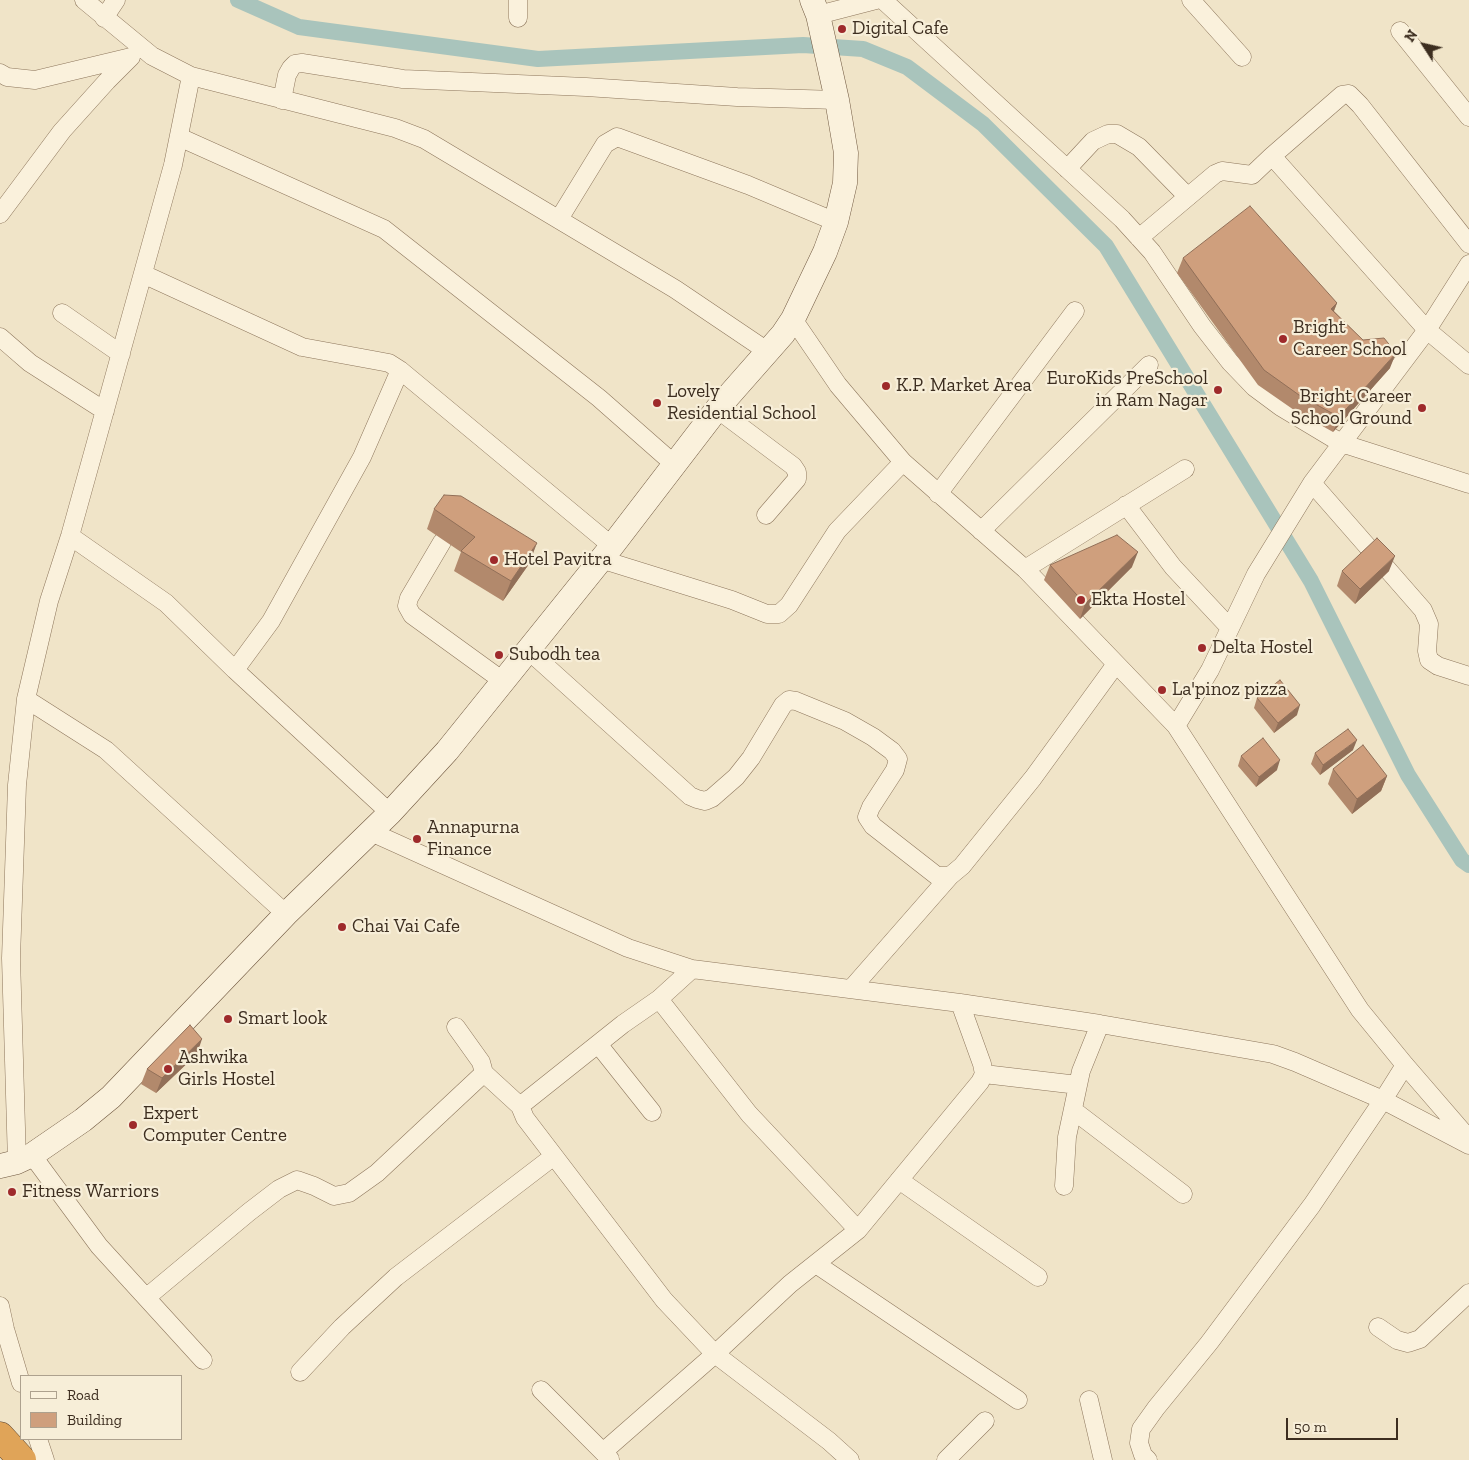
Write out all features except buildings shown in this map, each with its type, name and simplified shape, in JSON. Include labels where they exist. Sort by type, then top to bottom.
[{"type":"highway","points":[[0,1436],[22,1460]]},
{"type":"street","points":[[84,0],[152,56],[191,76],[395,128],[424,139],[675,289],[767,351]]},
{"type":"street","points":[[104,18],[116,0]]},
{"type":"street","points":[[518,0],[518,18]]},
{"type":"street","points":[[16,1161],[83,1120],[111,1097],[286,914],[390,814],[448,751],[717,409],[782,334],[793,319],[825,252],[836,222],[845,183],[846,153],[837,100],[815,8],[876,0]]},
{"type":"street","points":[[883,0],[1122,219],[1152,252],[1202,326],[1254,387],[1281,408],[1341,443],[1469,484]]},
{"type":"street","points":[[1191,0],[1242,57]]},
{"type":"street","points":[[1400,32],[1469,117]]},
{"type":"street","points":[[0,74],[7,77],[35,80],[131,57],[152,56]]},
{"type":"street","points":[[0,214],[62,131],[131,57]]},
{"type":"street","points":[[282,100],[290,68],[295,64],[302,63],[403,79],[586,87],[737,97],[837,100]]},
{"type":"street","points":[[191,76],[173,165],[70,536],[49,601],[26,699],[17,785],[10,958],[16,1161],[147,1297],[203,1360]]},
{"type":"street","points":[[1139,238],[1215,174],[1222,172],[1252,175],[1342,96],[1349,94],[1360,105],[1469,244]]},
{"type":"street","points":[[1066,169],[1092,142],[1108,134],[1117,134],[1139,147],[1188,196]]},
{"type":"street","points":[[179,137],[384,229],[599,398],[674,464]]},
{"type":"street","points":[[559,219],[605,144],[617,137],[748,185],[836,222]]},
{"type":"street","points":[[1272,156],[1427,330],[1469,365]]},
{"type":"street","points":[[1176,726],[1210,670],[1256,574],[1312,483],[1427,330],[1469,264]]},
{"type":"street","points":[[143,274],[302,347],[389,363],[400,370],[606,552],[767,614],[779,614],[789,605],[837,531],[903,462]]},
{"type":"street","points":[[938,494],[1075,311]]},
{"type":"street","points":[[62,313],[121,354]]},
{"type":"street","points":[[793,319],[838,385],[903,462],[1025,569],[1176,726],[1360,1010],[1405,1066],[1469,1139]]},
{"type":"street","points":[[0,338],[30,363],[105,411]]},
{"type":"street","points":[[981,531],[1149,365]]},
{"type":"street","points":[[235,670],[271,621],[362,457],[400,370]]},
{"type":"street","points":[[717,409],[793,466],[797,472],[796,479],[766,515]]},
{"type":"street","points":[[1025,569],[1185,469]]},
{"type":"street","points":[[1312,483],[1423,610],[1429,624],[1427,651],[1429,660],[1438,666],[1469,676]]},
{"type":"street","points":[[1126,505],[1173,567],[1230,628]]},
{"type":"street","points":[[70,536],[166,603],[390,814]]},
{"type":"street","points":[[442,542],[409,598],[407,606],[412,615],[503,681]]},
{"type":"street","points":[[528,650],[690,796],[705,801],[712,798],[736,777],[751,758],[783,705],[789,700],[796,701],[845,721],[892,751],[898,759],[895,770],[871,807],[867,817],[872,826],[936,876],[950,876]]},
{"type":"street","points":[[851,989],[950,876],[962,866],[1027,786],[1116,664]]},
{"type":"street","points":[[26,699],[106,750],[286,914]]},
{"type":"street","points":[[371,832],[628,948],[692,968],[960,1003],[1100,1024],[1273,1054],[1383,1100],[1469,1145]]},
{"type":"street","points":[[520,1106],[659,998],[692,968]]},
{"type":"street","points":[[659,998],[749,1114],[858,1230]]},
{"type":"street","points":[[541,1390],[607,1456],[790,1284],[858,1230],[980,1082],[984,1074],[960,1003]]},
{"type":"street","points":[[1064,1186],[1067,1137],[1081,1071],[1100,1024]]},
{"type":"street","points":[[456,1027],[482,1062],[484,1073],[520,1106],[525,1118],[664,1300],[715,1354],[829,1441],[850,1460]]},
{"type":"street","points":[[598,1044],[652,1112]]},
{"type":"street","points":[[1148,1460],[1143,1455],[1139,1443],[1141,1429],[1209,1343],[1312,1205],[1405,1066]]},
{"type":"street","points":[[147,1297],[279,1189],[297,1180],[334,1196],[349,1193],[377,1173],[484,1073]]},
{"type":"street","points":[[984,1074],[1078,1085]]},
{"type":"street","points":[[1073,1110],[1183,1194]]},
{"type":"street","points":[[300,1372],[342,1327],[396,1277],[554,1156]]},
{"type":"street","points":[[899,1180],[1038,1278]]},
{"type":"street","points":[[816,1264],[1018,1400]]},
{"type":"street","points":[[1378,1327],[1397,1340],[1408,1343],[1420,1339],[1469,1293]]},
{"type":"street","points":[[0,1306],[20,1381]]},
{"type":"street","points":[[1089,1400],[1103,1460]]},
{"type":"street","points":[[946,1460],[985,1420]]},
{"type":"street","points":[[38,1440],[45,1460]]},
{"type":"waterway","points":[[238,0],[299,27],[538,59],[803,45],[863,49],[907,67],[983,124],[1106,246],[1311,581],[1408,775],[1462,860],[1469,865]]},
{"type":"place","name":"Digital Cafe","points":[[842,29]]},
{"type":"place","name":"Bright Career School","points":[[1283,339]]},
{"type":"place","name":"K.P. Market Area","points":[[886,386]]},
{"type":"place","name":"EuroKids PreSchool in Ram Nagar","points":[[1218,390]]},
{"type":"place","name":"Lovely Residential School","points":[[657,403]]},
{"type":"place","name":"Bright Career School Ground","points":[[1422,408]]},
{"type":"place","name":"Hotel Pavitra","points":[[494,560]]},
{"type":"place","name":"Ekta Hostel","points":[[1081,600]]},
{"type":"place","name":"Delta Hostel","points":[[1202,648]]},
{"type":"place","name":"Subodh tea","points":[[499,655]]},
{"type":"place","name":"La'pinoz pizza","points":[[1162,690]]},
{"type":"place","name":"Annapurna Finance","points":[[417,839]]},
{"type":"place","name":"Chai Vai Cafe","points":[[342,927]]},
{"type":"place","name":"Smart look","points":[[228,1019]]},
{"type":"place","name":"Ashwika Girls Hostel","points":[[168,1069]]},
{"type":"place","name":"Expert Computer Centre","points":[[133,1125]]},
{"type":"place","name":"Fitness Warriors","points":[[12,1192]]}]
